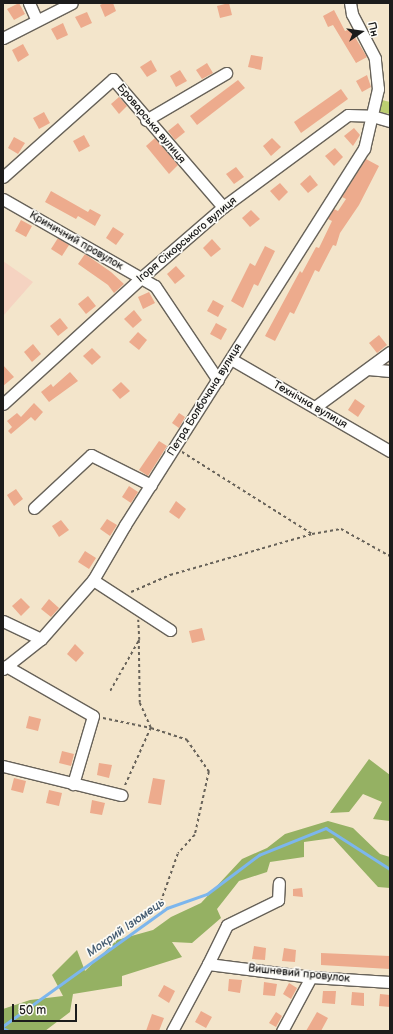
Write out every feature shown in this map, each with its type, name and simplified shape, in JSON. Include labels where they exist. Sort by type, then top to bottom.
[{"type":"street","points":[[29,3],[36,19]]},
{"type":"street","points":[[3,38],[36,19],[72,3]]},
{"type":"street","name":"Петра Болбочана вулиця","points":[[5,667],[41,639],[93,580],[151,485],[364,149],[378,89],[375,58],[352,14],[350,3]]},
{"type":"street","points":[[146,120],[226,73]]},
{"type":"street","name":"Броварська вулиця","points":[[3,177],[113,79],[146,120],[223,207]]},
{"type":"street","name":"Ігоря Сікорського вулиця","points":[[3,404],[141,278],[223,207],[348,115],[372,116],[390,121]]},
{"type":"street","name":"Криничний провулок","points":[[3,199],[156,286],[218,380]]},
{"type":"street","points":[[315,407],[390,352]]},
{"type":"street","name":"Технічна вулиця","points":[[231,358],[390,451]]},
{"type":"street","points":[[368,369],[390,371]]},
{"type":"street","points":[[34,508],[91,455],[151,485]]},
{"type":"street","points":[[93,580],[170,630]]},
{"type":"street","points":[[3,621],[41,639]]},
{"type":"street","points":[[5,667],[93,716],[73,784]]},
{"type":"street","points":[[3,766],[121,795]]},
{"type":"street","points":[[172,1031],[227,925],[278,900],[279,883]]},
{"type":"street","name":"Вишневий провулок","points":[[208,964],[311,977],[390,982]]},
{"type":"street","points":[[282,1031],[311,977]]},
{"type":"path","points":[[175,448],[312,534]]},
{"type":"path","points":[[120,597],[170,575],[312,534],[341,529],[390,556]]},
{"type":"path","points":[[121,795],[151,728],[140,703],[137,608]]},
{"type":"path","points":[[110,691],[139,640]]},
{"type":"path","points":[[93,716],[151,728],[187,740],[209,772],[195,835],[178,854],[159,908]]},
{"type":"shaded area","points":[[3,261],[33,282],[3,316]]},
{"type":"green space","points":[[382,100],[390,102],[390,114],[379,112]]},
{"type":"green space","points":[[369,759],[390,775],[390,821],[373,819],[382,802],[363,794],[349,812],[330,813]]},
{"type":"green space","points":[[328,821],[353,828],[380,854],[390,857],[390,888],[378,887],[333,838],[304,842],[304,857],[270,862],[267,872],[239,881],[217,909],[221,918],[192,943],[172,942],[182,957],[122,976],[122,986],[73,994],[70,1012],[45,1031],[3,1031],[3,1009],[30,1000],[63,996],[52,975],[77,950],[85,971],[117,940],[153,930],[171,917],[201,903],[242,859],[267,848],[285,834]]},
{"type":"building","points":[[19,3],[25,14],[14,20],[7,9]]},
{"type":"building","points":[[104,3],[113,3],[116,11],[105,17],[100,5]]},
{"type":"building","points":[[229,3],[232,15],[220,18],[217,6]]},
{"type":"building","points":[[334,10],[345,31],[350,29],[367,57],[356,63],[333,25],[328,27],[323,16]]},
{"type":"building","points":[[87,12],[92,23],[81,28],[75,17]]},
{"type":"building","points":[[63,23],[68,35],[57,40],[51,29]]},
{"type":"building","points":[[23,44],[29,55],[18,62],[12,50]]},
{"type":"building","points":[[251,55],[263,57],[261,70],[248,67]]},
{"type":"building","points":[[151,60],[157,71],[147,77],[140,67]]},
{"type":"building","points":[[207,63],[213,73],[202,79],[196,70]]},
{"type":"building","points":[[180,70],[187,81],[176,87],[170,76]]},
{"type":"building","points":[[367,75],[371,87],[362,92],[356,81]]},
{"type":"building","points":[[238,80],[245,88],[197,125],[190,116]]},
{"type":"building","points":[[341,89],[348,99],[301,133],[294,122]]},
{"type":"building","points":[[119,97],[127,106],[119,114],[111,104]]},
{"type":"building","points":[[44,112],[50,123],[39,129],[33,118]]},
{"type":"building","points":[[178,123],[185,132],[175,140],[168,131]]},
{"type":"building","points":[[354,128],[360,135],[353,146],[344,136]]},
{"type":"building","points":[[84,135],[90,146],[79,152],[73,141]]},
{"type":"building","points":[[14,137],[25,143],[18,154],[8,148]]},
{"type":"building","points":[[155,138],[178,165],[169,174],[146,146]]},
{"type":"building","points":[[272,138],[281,147],[271,156],[263,146]]},
{"type":"building","points":[[335,148],[343,157],[334,166],[325,156]]},
{"type":"building","points":[[366,159],[379,166],[359,205],[340,233],[336,246],[333,245],[319,272],[315,270],[294,314],[290,312],[275,341],[265,336],[300,271],[302,273],[316,247],[319,248],[332,221],[328,219],[334,209],[338,211],[346,199],[342,197]]},
{"type":"building","points":[[236,167],[244,177],[234,184],[226,174]]},
{"type":"building","points":[[310,175],[318,185],[308,193],[300,184]]},
{"type":"building","points":[[280,183],[288,192],[279,201],[270,191]]},
{"type":"building","points":[[51,191],[88,212],[90,209],[101,215],[95,226],[78,216],[76,219],[45,202]]},
{"type":"building","points":[[251,210],[260,219],[250,227],[242,218]]},
{"type":"building","points":[[21,220],[32,226],[26,237],[15,231]]},
{"type":"building","points":[[113,227],[124,234],[116,245],[106,238]]},
{"type":"building","points":[[58,238],[69,245],[62,256],[51,249]]},
{"type":"building","points":[[212,239],[221,249],[211,257],[203,248]]},
{"type":"building","points":[[265,246],[275,251],[258,286],[254,284],[243,308],[231,301],[250,263],[255,266]]},
{"type":"building","points":[[85,254],[111,272],[124,284],[114,293],[108,285],[78,264]]},
{"type":"building","points":[[176,266],[185,276],[175,284],[167,274]]},
{"type":"building","points":[[149,292],[155,303],[143,309],[138,297]]},
{"type":"building","points":[[88,296],[96,306],[86,314],[78,304]]},
{"type":"building","points":[[213,300],[224,306],[218,317],[207,311]]},
{"type":"building","points":[[134,310],[142,320],[133,328],[124,319]]},
{"type":"building","points":[[60,318],[68,328],[58,336],[50,326]]},
{"type":"building","points":[[216,323],[227,329],[221,340],[210,334]]},
{"type":"building","points":[[138,332],[147,340],[139,350],[129,342]]},
{"type":"building","points":[[379,335],[387,345],[377,353],[369,343]]},
{"type":"building","points":[[33,344],[41,354],[32,362],[24,352]]},
{"type":"building","points":[[92,348],[101,357],[92,365],[83,356]]},
{"type":"building","points":[[3,365],[14,377],[3,386]]},
{"type":"building","points":[[70,372],[78,381],[49,402],[41,392],[51,384],[53,387]]},
{"type":"building","points":[[121,382],[130,391],[120,399],[112,390]]},
{"type":"building","points":[[355,399],[365,406],[358,417],[348,410]]},
{"type":"building","points":[[34,403],[43,412],[35,421],[31,417],[11,434],[8,431],[12,427],[7,421],[17,413],[21,417]]},
{"type":"building","points":[[179,413],[185,417],[179,428],[172,423]]},
{"type":"building","points":[[159,441],[167,446],[148,476],[139,470]]},
{"type":"building","points":[[129,486],[138,492],[131,503],[122,497]]},
{"type":"building","points":[[16,489],[23,499],[14,506],[7,495]]},
{"type":"building","points":[[176,501],[186,509],[179,519],[169,512]]},
{"type":"building","points":[[107,519],[117,525],[110,536],[100,529]]},
{"type":"building","points":[[61,520],[69,530],[59,537],[52,526]]},
{"type":"building","points":[[85,551],[96,558],[89,569],[78,562]]},
{"type":"building","points":[[21,598],[30,607],[21,616],[12,606]]},
{"type":"building","points":[[49,599],[59,608],[51,617],[41,609]]},
{"type":"building","points":[[202,628],[205,640],[192,643],[189,631]]},
{"type":"building","points":[[75,644],[84,653],[76,662],[67,654]]},
{"type":"building","points":[[29,716],[41,719],[38,731],[26,728]]},
{"type":"building","points":[[62,751],[74,754],[71,766],[59,763]]},
{"type":"building","points":[[99,763],[112,765],[109,778],[97,775]]},
{"type":"building","points":[[14,778],[26,781],[23,793],[11,790]]},
{"type":"building","points":[[153,778],[165,780],[161,805],[148,803]]},
{"type":"building","points":[[49,790],[62,793],[59,806],[46,803]]},
{"type":"building","points":[[92,800],[105,803],[102,815],[90,813]]},
{"type":"building","points":[[302,888],[303,897],[293,896],[293,889]]},
{"type":"building","points":[[254,946],[266,948],[265,960],[252,959]]},
{"type":"building","points":[[284,948],[296,950],[295,962],[282,961]]},
{"type":"building","points":[[321,953],[390,956],[390,969],[321,965]]},
{"type":"building","points":[[229,979],[242,980],[240,993],[228,991]]},
{"type":"building","points":[[264,982],[277,984],[275,996],[263,995]]},
{"type":"building","points":[[289,983],[297,988],[291,999],[283,994]]},
{"type":"building","points":[[164,985],[175,991],[169,1003],[158,996]]},
{"type":"building","points":[[323,991],[336,991],[335,1004],[322,1003]]},
{"type":"building","points":[[352,992],[364,993],[364,1006],[351,1005]]},
{"type":"building","points":[[380,994],[390,995],[390,1007],[379,1006]]},
{"type":"building","points":[[201,1011],[212,1017],[206,1028],[195,1022]]},
{"type":"building","points":[[276,1012],[282,1016],[276,1027],[269,1023]]},
{"type":"building","points":[[317,1012],[328,1018],[321,1031],[306,1031]]},
{"type":"building","points":[[152,1014],[164,1018],[159,1031],[146,1031]]},
{"type":"waterway","name":"Мокрий Ізюмець","points":[[3,1026],[167,908],[207,894],[259,855],[326,828],[390,869]]},
{"type":"waterway","points":[[3,1028],[9,1031]]}]
